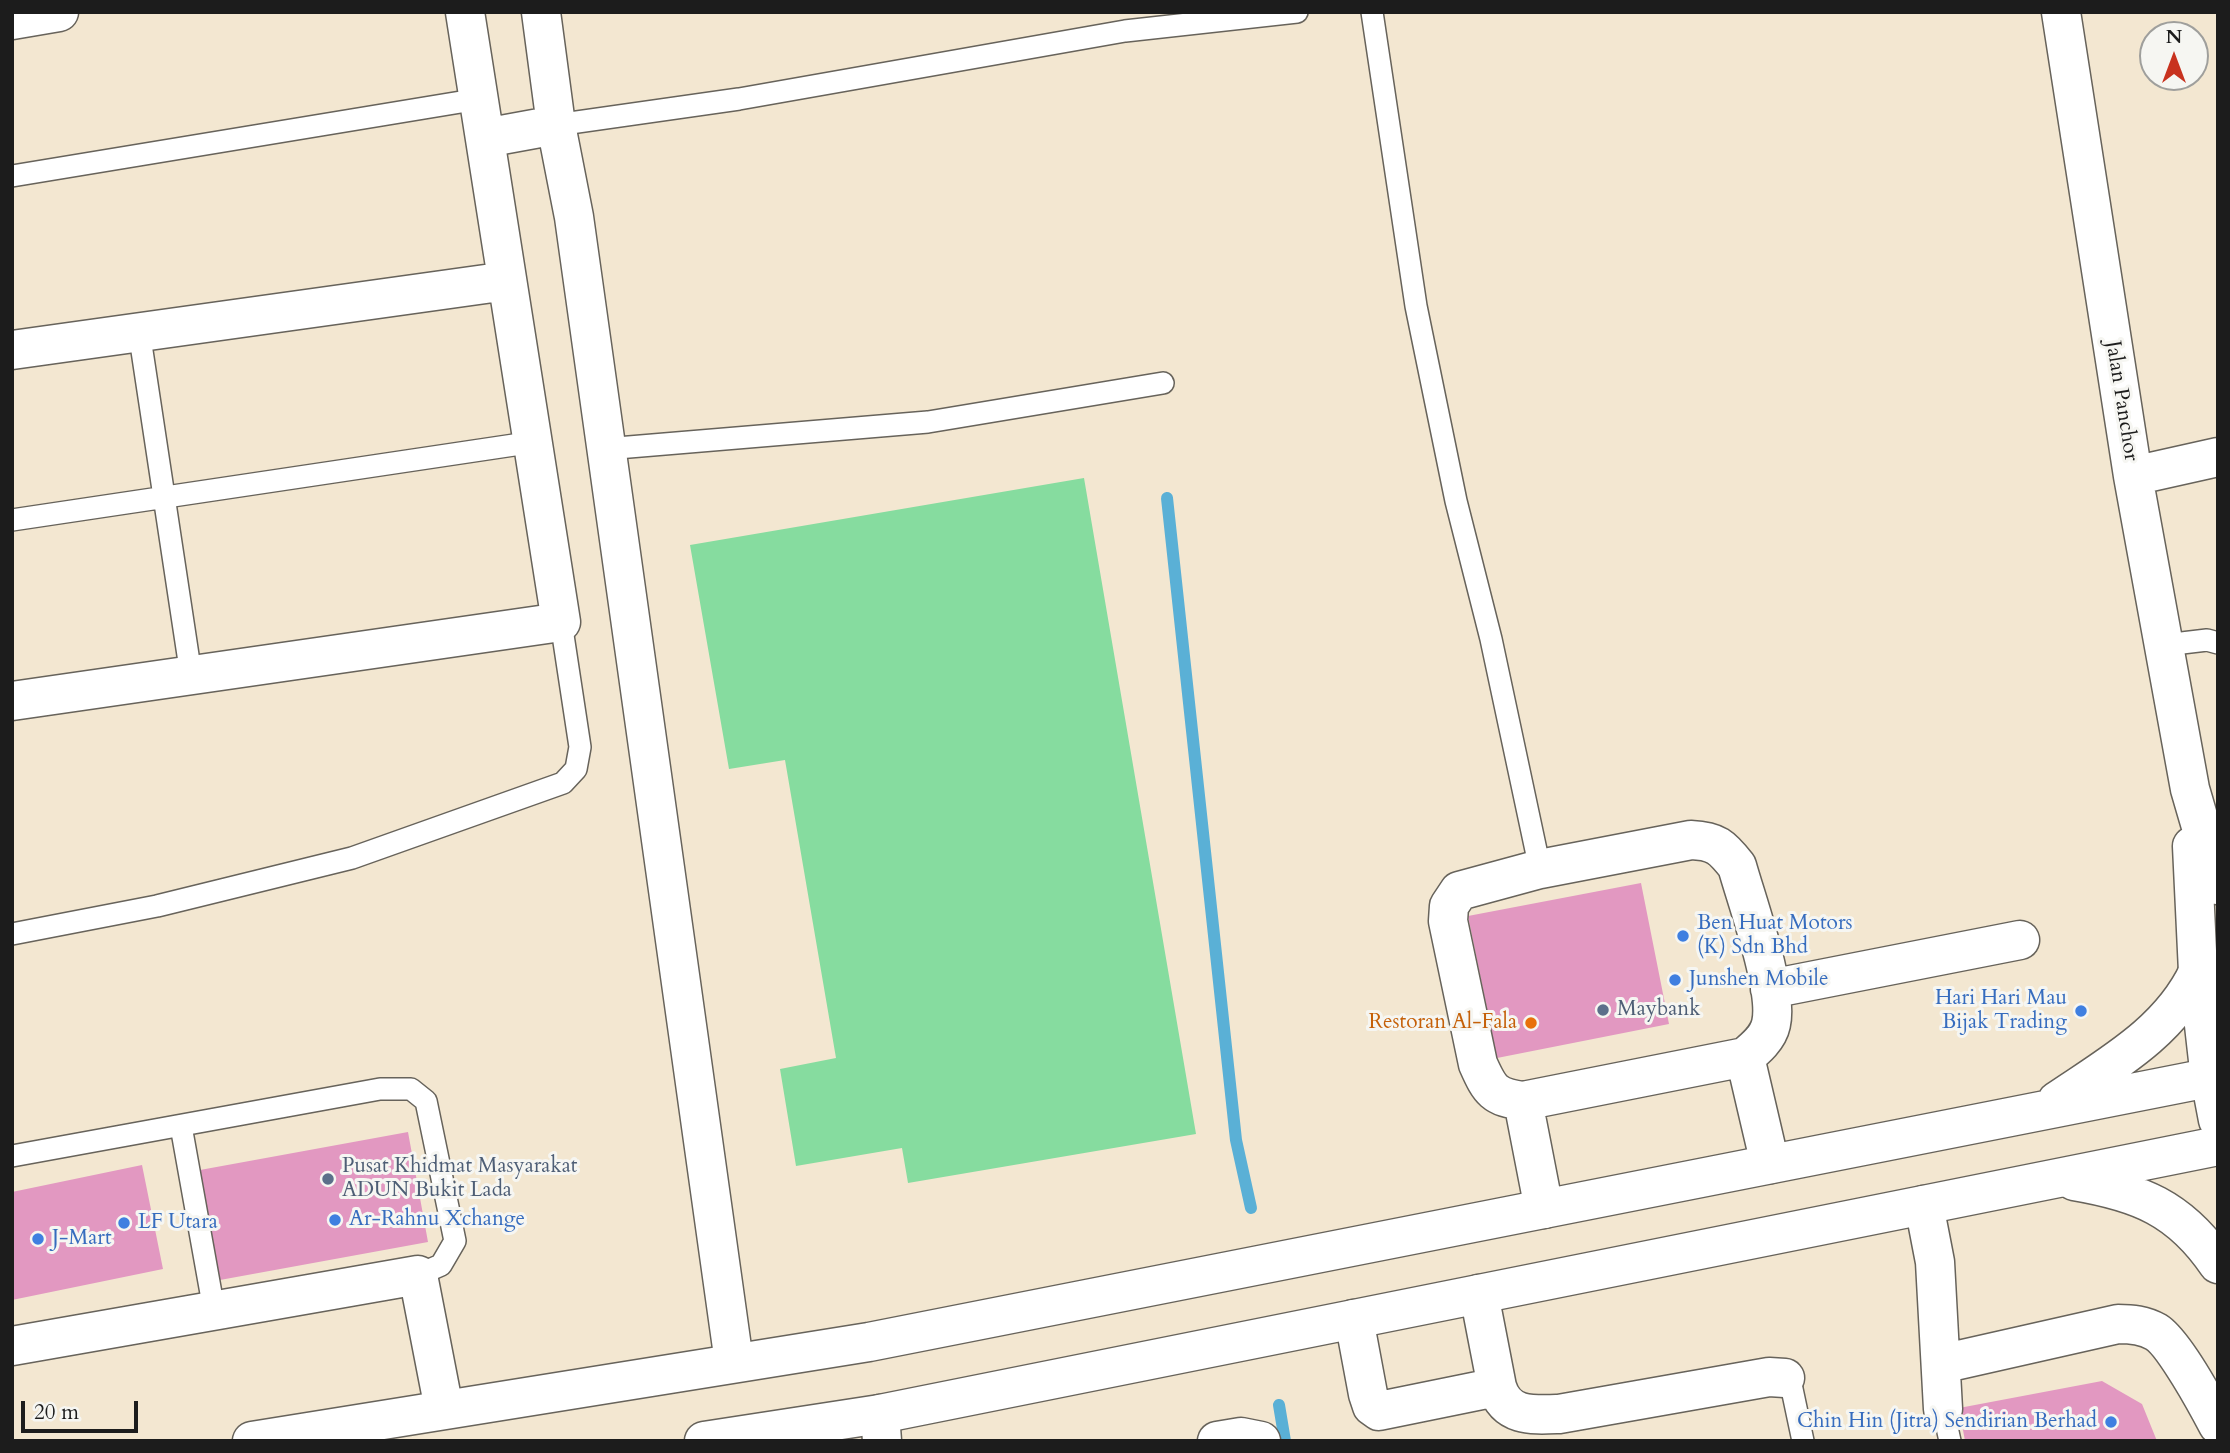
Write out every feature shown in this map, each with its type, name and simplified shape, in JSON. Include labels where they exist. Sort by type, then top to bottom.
[{"type":"main road","points":[[12,20],[59,12]]},
{"type":"main road","points":[[12,701],[561,622],[465,12]]},
{"type":"main road","points":[[541,12],[556,125],[574,217],[734,1362]]},
{"type":"main road","name":"Jalan Panchor","points":[[2061,12],[2133,476],[2190,789]]},
{"type":"main road","points":[[485,138],[556,125]]},
{"type":"main road","points":[[12,350],[508,281]]},
{"type":"main road","points":[[2133,476],[2218,457]]},
{"type":"main road","points":[[2190,789],[2218,885]]},
{"type":"main road","points":[[2190,789],[2197,972],[2214,1077],[2218,1121]]},
{"type":"main road","points":[[1691,840],[1710,841],[1727,852],[1737,866],[1770,989],[1772,1021],[1767,1035],[1745,1057],[1523,1101],[1500,1098],[1488,1084],[1478,1064],[1448,921],[1449,906],[1459,891],[1540,869],[1691,840]]},
{"type":"main road","points":[[1770,989],[2020,940]]},
{"type":"main road","points":[[2044,1110],[2159,1027],[2186,998],[2197,972]]},
{"type":"main road","points":[[1745,1057],[1770,1164]]},
{"type":"main road","points":[[252,1441],[869,1342],[2214,1077]]},
{"type":"main road","points":[[1523,1101],[1544,1209]]},
{"type":"main road","points":[[704,1441],[881,1427],[1354,1320],[2218,1146]]},
{"type":"main road","points":[[2059,1178],[2106,1186],[2136,1196],[2169,1213],[2197,1234],[2218,1264]]},
{"type":"main road","points":[[1924,1205],[1936,1262],[1946,1425]]},
{"type":"main road","points":[[12,1346],[418,1275],[444,1409]]},
{"type":"main road","points":[[1479,1294],[1501,1402],[1516,1411],[1562,1427],[1769,1377],[1785,1378]]},
{"type":"main road","points":[[1354,1320],[1368,1394],[1372,1406],[1379,1411],[1497,1387]]},
{"type":"main road","points":[[1941,1364],[2098,1328],[2139,1325],[2158,1333],[2199,1389],[2218,1425]]},
{"type":"main road","points":[[1217,1441],[1241,1437],[1261,1441]]},
{"type":"lane","points":[[556,125],[752,97],[1125,32],[1297,12]]},
{"type":"lane","points":[[1372,12],[1416,306],[1455,500],[1491,639],[1540,869]]},
{"type":"lane","points":[[12,176],[479,99]]},
{"type":"lane","points":[[139,331],[191,675]]},
{"type":"lane","points":[[605,449],[928,422],[1163,383]]},
{"type":"lane","points":[[12,520],[534,442]]},
{"type":"lane","points":[[12,934],[224,891],[352,858],[563,783],[576,769],[580,747],[561,622]]},
{"type":"lane","points":[[2165,645],[2207,640],[2218,643]]},
{"type":"lane","points":[[12,1156],[380,1089],[411,1089],[426,1101],[455,1241],[441,1265],[418,1275]]},
{"type":"lane","points":[[181,1126],[214,1310]]},
{"type":"lane","points":[[1785,1378],[1792,1388],[1803,1441]]},
{"type":"green space","points":[[1084,478],[1196,1134],[908,1183],[902,1148],[796,1166],[780,1069],[836,1058],[785,760],[729,769],[690,545]]},
{"type":"building","points":[[1641,883],[1669,1024],[1497,1058],[1468,916]]},
{"type":"building","points":[[408,1132],[428,1242],[220,1280],[200,1170]]},
{"type":"building","points":[[142,1165],[163,1269],[12,1300],[12,1192]]},
{"type":"building","points":[[2102,1381],[2142,1404],[2157,1441],[1965,1441],[1959,1408]]},
{"type":"waterway","points":[[1167,498],[1236,1140],[1251,1208]]},
{"type":"waterway","points":[[1279,1405],[1285,1441]]},
{"type":"place","name":"Ben Huat Motors (K) Sdn Bhd","points":[[1683,936]]},
{"type":"place","name":"Junshen Mobile","points":[[1675,980]]},
{"type":"place","name":"Maybank","points":[[1603,1010]]},
{"type":"place","name":"Hari Hari Mau Bijak Trading","points":[[2081,1011]]},
{"type":"place","name":"Restoran Al-Fala","points":[[1531,1023]]},
{"type":"place","name":"Pusat Khidmat Masyarakat ADUN Bukit Lada","points":[[328,1179]]},
{"type":"place","name":"Ar-Rahnu Xchange","points":[[335,1220]]},
{"type":"place","name":"LF Utara","points":[[124,1223]]},
{"type":"place","name":"J-Mart","points":[[38,1239]]},
{"type":"place","name":"Chin Hin (Jitra) Sendirian Berhad","points":[[2111,1422]]}]
